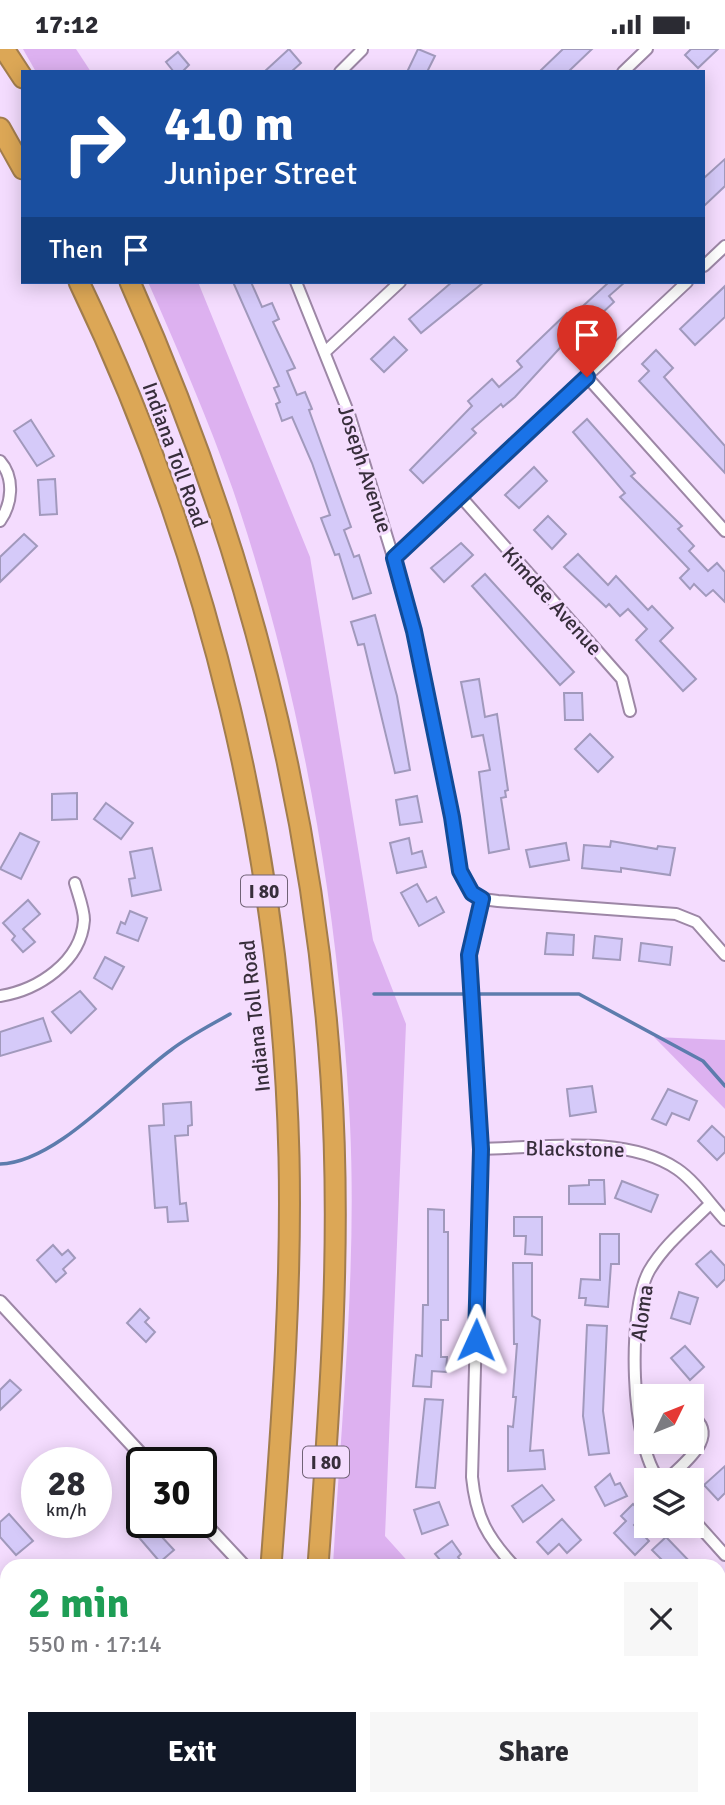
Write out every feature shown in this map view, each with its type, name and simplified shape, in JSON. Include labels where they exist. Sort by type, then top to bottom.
[{"type":"highway","points":[[5,49],[21,75]]},
{"type":"highway","points":[[0,128],[21,165]]},
{"type":"highway","name":"Indiana Toll Road","points":[[80,284],[117,366],[181,536],[230,712],[265,896],[278,990],[289,1156],[287,1342],[272,1559]]},
{"type":"highway","name":"Indiana Toll Road","points":[[131,284],[189,422],[248,600],[276,709],[309,878],[323,980],[334,1154],[334,1357],[319,1559]]},
{"type":"street","points":[[625,70],[647,49]]},
{"type":"street","points":[[342,70],[362,50]]},
{"type":"street","points":[[705,265],[725,246]]},
{"type":"street","name":"Joseph Avenue","points":[[297,284],[349,414],[394,558],[414,631],[452,817],[460,871],[472,893],[482,899]]},
{"type":"street","points":[[325,352],[398,284]]},
{"type":"street","points":[[394,558],[685,284]]},
{"type":"street","points":[[587,377],[725,531]]},
{"type":"street","points":[[0,461],[5,467],[11,489],[8,510],[0,521]]},
{"type":"street","name":"Kimdee Avenue","points":[[461,497],[622,679],[630,711]]},
{"type":"street","points":[[0,996],[17,993],[50,977],[76,948],[84,919],[75,883]]},
{"type":"street","points":[[509,1559],[483,1525],[475,1506],[472,1477],[481,1149],[469,955],[482,899],[676,914],[696,922],[725,955]]},
{"type":"street","name":"Blackstone","points":[[481,1149],[615,1146],[649,1153],[679,1170],[725,1220]]},
{"type":"street","name":"Aloma","points":[[641,1384],[639,1310],[648,1273],[669,1244],[710,1204]]},
{"type":"street","points":[[0,1303],[134,1447]]},
{"type":"street","points":[[679,1468],[692,1454]]},
{"type":"street","points":[[704,1532],[725,1555]]},
{"type":"street","points":[[217,1537],[237,1559]]},
{"type":"shaded area","points":[[23,49],[76,49],[90,70],[35,70]]},
{"type":"shaded area","points":[[149,284],[199,284],[310,557],[373,940],[406,1024],[385,1536],[406,1559],[333,1559],[350,1290],[352,1179],[345,1043],[337,963],[313,803],[279,645],[233,490]]},
{"type":"shaded area","points":[[654,1037],[725,1040],[725,1109]]},
{"type":"building","points":[[289,49],[301,63],[293,70],[266,70]]},
{"type":"building","points":[[418,49],[435,56],[428,70],[408,70]]},
{"type":"building","points":[[563,49],[592,49],[570,70],[541,70]]},
{"type":"building","points":[[691,49],[718,49],[698,68],[685,55]]},
{"type":"building","points":[[178,52],[189,65],[184,70],[172,70],[166,62]]},
{"type":"building","points":[[725,159],[725,186],[705,205],[705,177]]},
{"type":"building","points":[[234,284],[252,284],[262,307],[272,303],[279,319],[273,322],[295,368],[287,371],[297,395],[305,392],[312,409],[309,410],[351,527],[344,530],[354,557],[359,555],[371,593],[353,599],[339,554],[335,555],[321,518],[330,515],[312,463],[292,417],[282,421],[276,404],[280,402],[274,388],[279,386]]},
{"type":"building","points":[[450,284],[482,284],[421,333],[409,319]]},
{"type":"building","points":[[607,284],[623,284],[609,296],[614,302],[572,341],[569,338],[515,397],[503,407],[501,404],[472,429],[476,433],[423,483],[410,470],[472,406],[468,401],[492,379],[499,387],[522,367],[517,361],[567,313],[571,317]]},
{"type":"building","points":[[725,286],[725,317],[695,345],[680,329]]},
{"type":"building","points":[[394,337],[407,350],[384,372],[371,359]]},
{"type":"building","points":[[656,350],[673,368],[664,377],[725,446],[725,473],[639,381],[649,371],[642,364]]},
{"type":"building","points":[[587,419],[635,473],[631,476],[682,526],[678,529],[694,546],[689,551],[708,571],[717,563],[725,572],[725,602],[713,590],[706,596],[694,584],[690,589],[680,578],[689,569],[620,497],[625,493],[573,432]]},
{"type":"building","points":[[31,420],[54,456],[37,466],[14,431]]},
{"type":"building","points":[[534,467],[547,481],[519,508],[505,495]]},
{"type":"building","points":[[55,479],[57,514],[40,515],[38,480]]},
{"type":"building","points":[[548,516],[566,534],[552,549],[534,530]]},
{"type":"building","points":[[24,534],[37,546],[0,582],[0,557]]},
{"type":"building","points":[[461,543],[473,555],[444,582],[431,568]]},
{"type":"building","points":[[578,554],[608,585],[616,576],[648,610],[652,606],[673,628],[660,641],[696,679],[683,691],[636,640],[647,629],[628,609],[620,616],[609,604],[606,607],[564,567]]},
{"type":"building","points":[[485,574],[574,672],[560,685],[472,586]]},
{"type":"building","points":[[375,615],[397,696],[410,770],[395,773],[364,644],[358,645],[351,622]]},
{"type":"building","points":[[479,679],[485,717],[497,714],[508,790],[505,791],[506,797],[501,798],[509,849],[489,853],[479,772],[490,770],[483,735],[472,737],[461,682]]},
{"type":"building","points":[[564,693],[582,693],[583,720],[565,720]]},
{"type":"building","points":[[590,734],[613,757],[598,772],[575,749]]},
{"type":"building","points":[[77,793],[77,819],[52,820],[52,794]]},
{"type":"building","points":[[417,796],[422,822],[400,825],[396,800]]},
{"type":"building","points":[[106,803],[133,823],[121,839],[94,819]]},
{"type":"building","points":[[20,833],[39,842],[21,879],[0,869]]},
{"type":"building","points":[[409,838],[412,854],[422,851],[426,867],[397,873],[390,843]]},
{"type":"building","points":[[611,841],[657,849],[658,846],[675,848],[670,875],[621,868],[621,872],[582,868],[584,845],[610,847]]},
{"type":"building","points":[[566,843],[569,860],[530,867],[526,850]]},
{"type":"building","points":[[152,848],[161,890],[132,896],[129,879],[135,878],[130,852]]},
{"type":"building","points":[[417,884],[427,902],[436,897],[444,912],[419,926],[401,893]]},
{"type":"building","points":[[28,900],[40,914],[23,929],[35,942],[23,952],[12,940],[15,936],[3,923]]},
{"type":"building","points":[[130,911],[147,918],[138,941],[117,933],[121,922],[125,924]]},
{"type":"building","points":[[547,933],[574,935],[573,955],[545,954]]},
{"type":"building","points":[[595,936],[622,939],[620,960],[593,958]]},
{"type":"building","points":[[641,943],[672,947],[670,965],[639,961]]},
{"type":"building","points":[[105,957],[124,967],[112,989],[94,978]]},
{"type":"building","points":[[80,991],[96,1009],[71,1033],[52,1012]]},
{"type":"building","points":[[43,1018],[51,1041],[0,1056],[0,1032]]},
{"type":"building","points":[[592,1086],[596,1112],[570,1116],[567,1089]]},
{"type":"building","points":[[668,1089],[697,1101],[689,1120],[672,1113],[666,1125],[652,1119]]},
{"type":"building","points":[[191,1102],[192,1125],[188,1126],[188,1135],[175,1136],[180,1204],[186,1203],[188,1221],[168,1222],[167,1207],[155,1208],[149,1126],[164,1125],[163,1104]]},
{"type":"building","points":[[712,1126],[725,1138],[725,1152],[717,1160],[698,1141]]},
{"type":"building","points":[[589,1180],[604,1180],[605,1204],[569,1204],[569,1186],[589,1185]]},
{"type":"building","points":[[622,1181],[658,1195],[651,1212],[615,1198]]},
{"type":"building","points":[[428,1209],[444,1210],[444,1232],[448,1232],[448,1320],[441,1320],[441,1357],[447,1357],[446,1372],[432,1371],[431,1387],[413,1386],[416,1355],[422,1356],[423,1305],[428,1305]]},
{"type":"building","points":[[514,1217],[542,1217],[542,1255],[525,1254],[526,1236],[514,1236]]},
{"type":"building","points":[[600,1234],[619,1234],[619,1264],[611,1264],[608,1307],[585,1305],[586,1298],[579,1298],[581,1279],[600,1280]]},
{"type":"building","points":[[53,1245],[62,1255],[68,1250],[75,1258],[63,1269],[66,1273],[56,1282],[37,1260]]},
{"type":"building","points":[[711,1251],[725,1266],[725,1279],[717,1287],[696,1264]]},
{"type":"building","points":[[513,1263],[532,1263],[532,1316],[540,1320],[530,1451],[543,1450],[545,1469],[508,1471],[508,1426],[513,1427],[516,1397],[513,1397],[517,1344],[514,1344]]},
{"type":"building","points":[[679,1292],[698,1298],[690,1324],[671,1318]]},
{"type":"building","points":[[140,1309],[149,1318],[145,1322],[155,1332],[146,1342],[127,1323]]},
{"type":"building","points":[[587,1325],[607,1326],[603,1411],[609,1453],[589,1455],[583,1416]]},
{"type":"building","points":[[685,1346],[704,1367],[690,1380],[671,1358]]},
{"type":"building","points":[[10,1380],[21,1390],[0,1410],[0,1390]]},
{"type":"building","points":[[425,1399],[443,1400],[435,1488],[416,1487]]},
{"type":"building","points":[[725,1466],[725,1493],[718,1500],[704,1485]]},
{"type":"building","points":[[610,1474],[615,1485],[620,1483],[627,1496],[605,1506],[595,1487]]},
{"type":"building","points":[[542,1485],[554,1500],[523,1522],[512,1506]]},
{"type":"building","points":[[439,1502],[448,1525],[422,1534],[414,1510]]},
{"type":"building","points":[[633,1504],[634,1538],[646,1538],[649,1541],[635,1555],[614,1533],[626,1521],[621,1516]]},
{"type":"building","points":[[9,1514],[21,1528],[21,1538],[30,1538],[33,1541],[16,1555],[0,1537],[0,1522]]},
{"type":"building","points":[[562,1519],[581,1540],[567,1553],[559,1544],[548,1554],[537,1542]]},
{"type":"building","points":[[139,1538],[163,1538],[174,1550],[164,1559],[157,1559]]},
{"type":"building","points":[[667,1538],[687,1559],[661,1559],[652,1550]]},
{"type":"building","points":[[452,1541],[461,1554],[460,1559],[439,1559],[435,1554]]},
{"type":"waterway","points":[[374,994],[579,994],[703,1061],[725,1086]]},
{"type":"waterway","points":[[0,1164],[22,1160],[67,1136],[171,1050],[230,1014]]},
{"type":"route","points":[[476,1340],[481,1149],[469,955],[482,899],[472,893],[460,871],[452,817],[414,631],[394,558],[587,377]]}]
